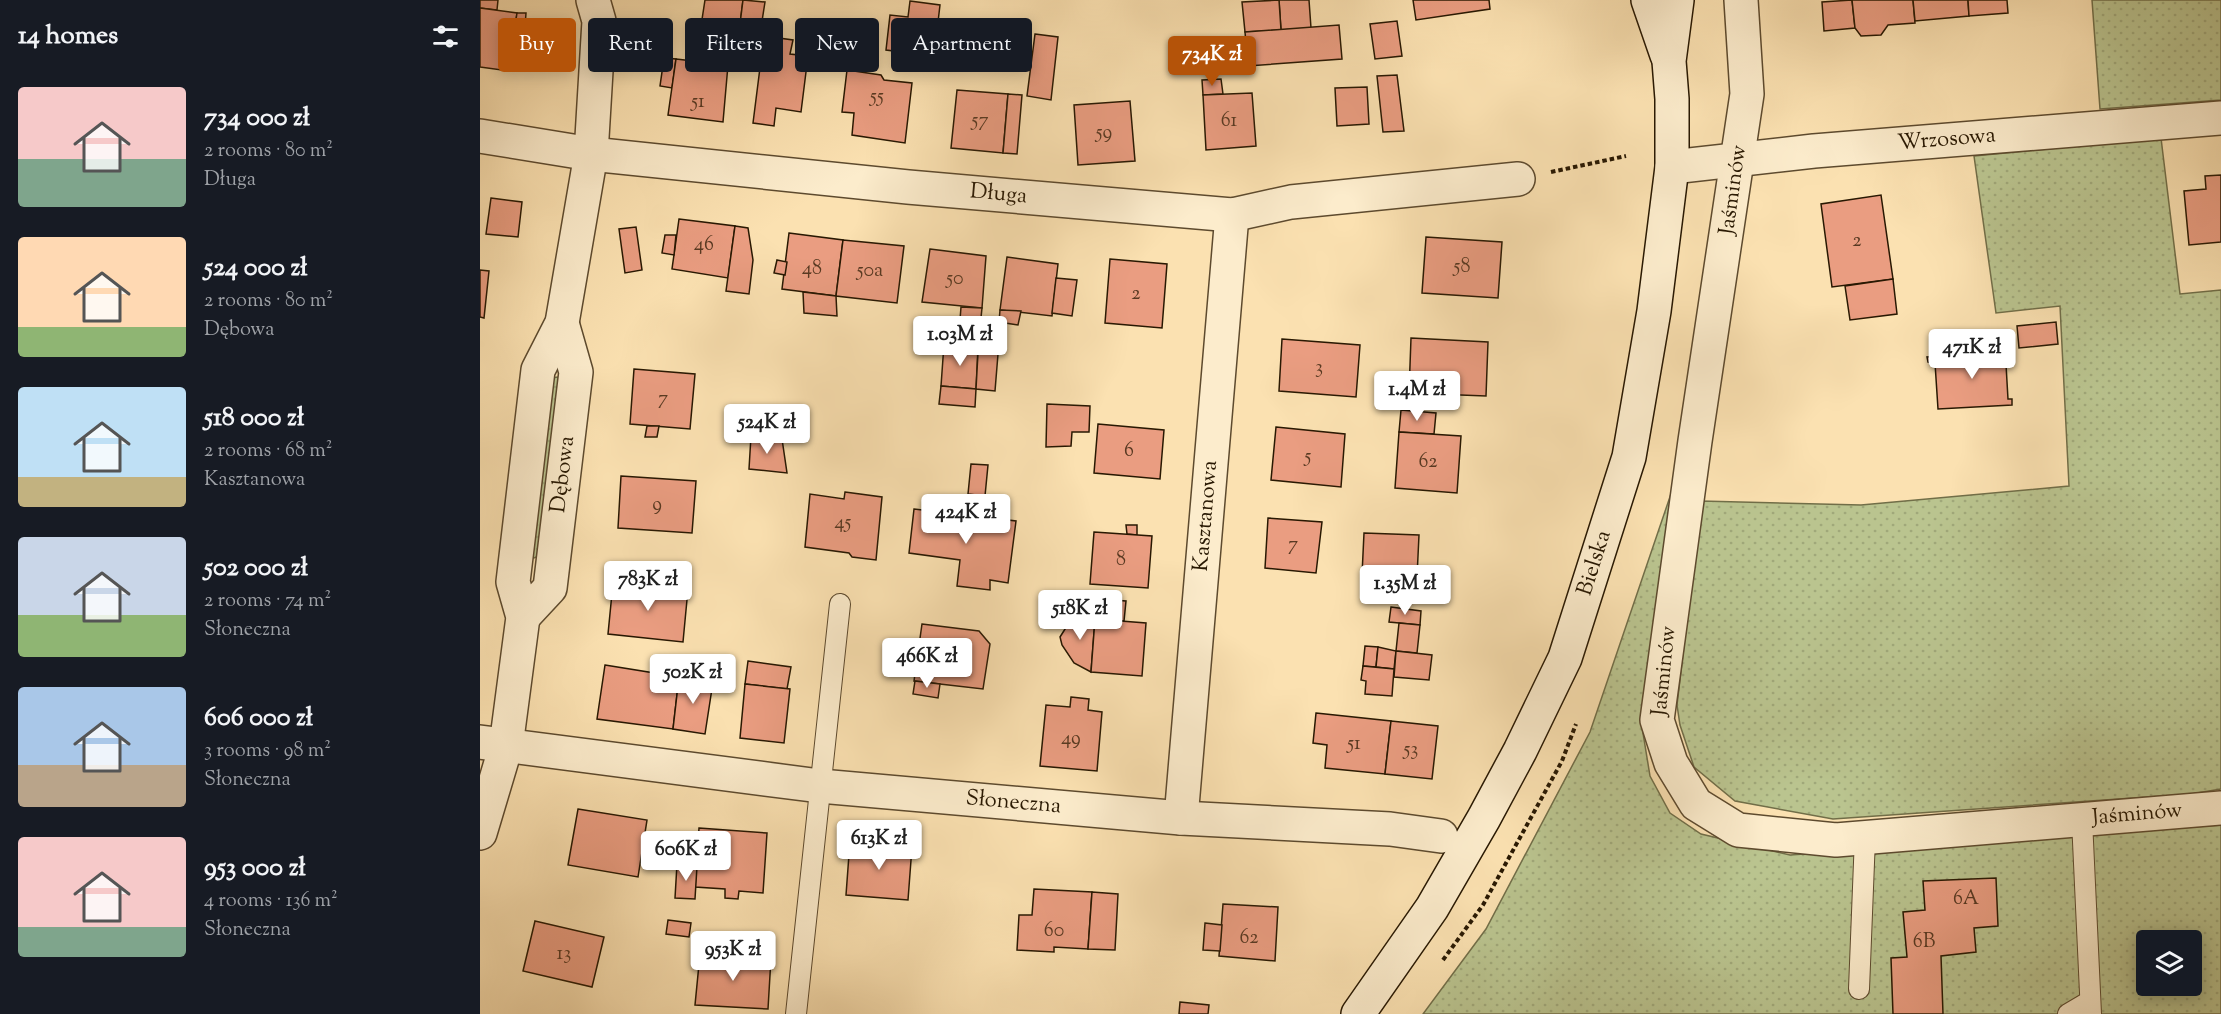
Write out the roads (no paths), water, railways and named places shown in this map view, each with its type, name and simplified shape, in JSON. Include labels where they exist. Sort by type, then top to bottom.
[{"type":"street","name":"Bielska","points":[[1648,0],[1669,61]]},
{"type":"street","name":"Bielska","points":[[1358,1014],[1432,908],[1479,828],[1520,751],[1565,658],[1629,457],[1654,311],[1672,167],[1672,99],[1669,61],[1677,0]]},
{"type":"street","name":"Jaśminów","points":[[1741,0],[1748,94],[1695,441],[1657,720],[1671,763],[1696,804],[1738,830],[1836,840],[2221,808]]},
{"type":"street","name":"Dębowa","points":[[480,833],[493,744],[523,617],[513,582],[538,370],[562,323],[591,154],[600,7]]},
{"type":"street","name":"Wrzosowa","points":[[1672,167],[1825,150],[2221,118]]},
{"type":"street","name":"Długa","points":[[480,136],[591,154],[908,187],[1232,215],[1291,202],[1518,179]]},
{"type":"street","name":"Kasztanowa","points":[[1181,818],[1232,215]]},
{"type":"street","name":"Słoneczna","points":[[493,744],[820,786],[1181,818],[1390,829],[1440,836]]},
{"type":"lane","points":[[796,1014],[840,604]]},
{"type":"lane","points":[[2068,1014],[2091,1008],[2082,820]]},
{"type":"lane","points":[[1859,989],[1865,837]]}]
